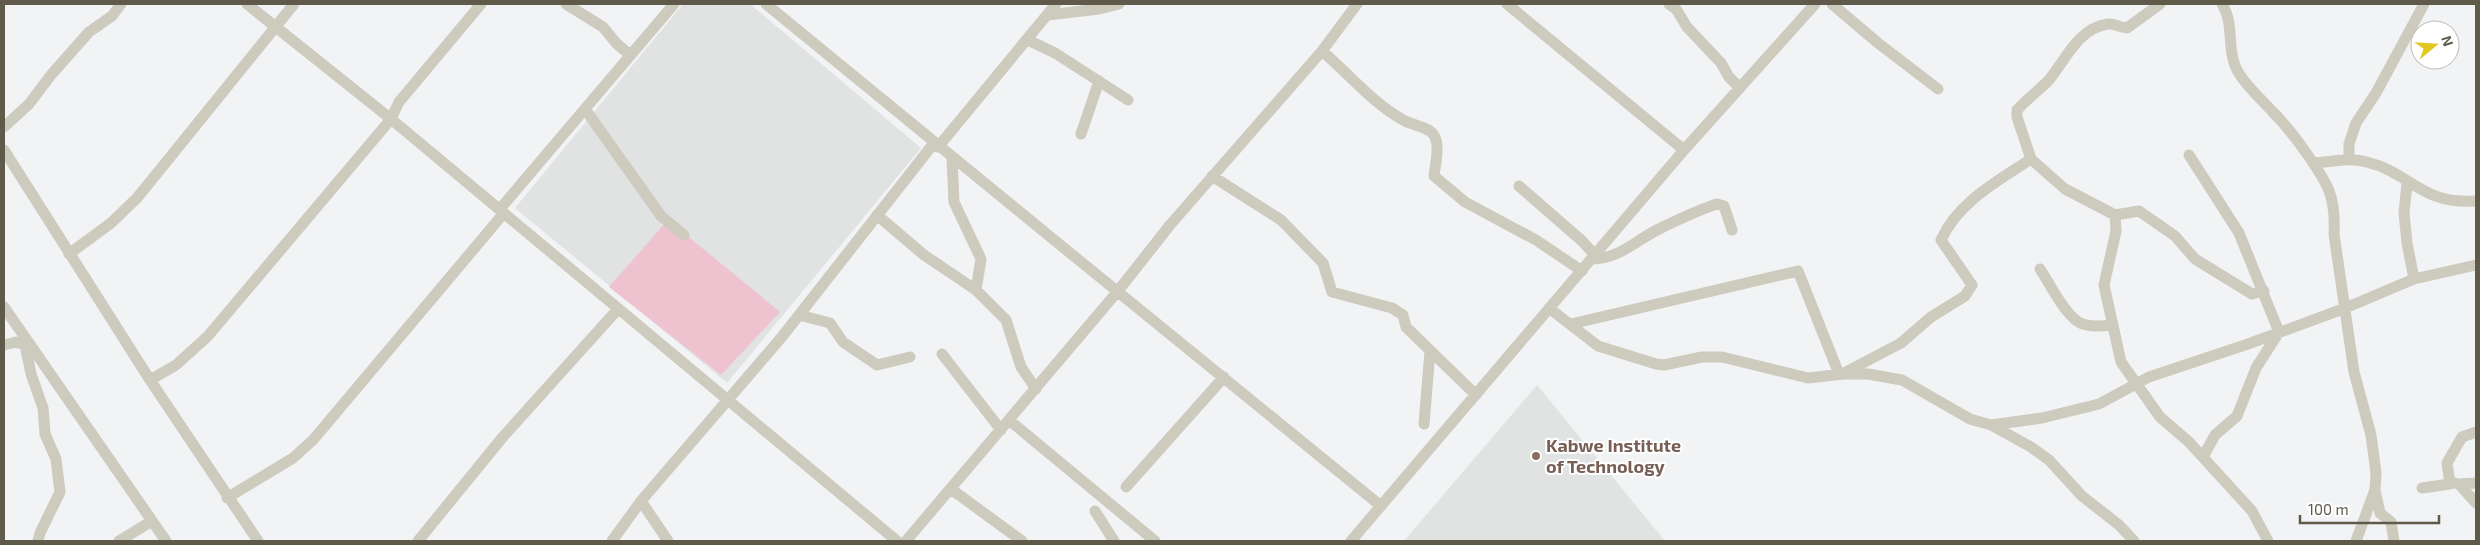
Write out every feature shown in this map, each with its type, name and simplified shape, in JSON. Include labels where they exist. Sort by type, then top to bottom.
[{"type":"street","points":[[4,126],[29,104],[51,75],[89,32],[112,16],[121,4]]},
{"type":"street","points":[[247,4],[391,119],[730,399],[898,541]]},
{"type":"street","points":[[69,254],[111,223],[137,198],[275,25],[294,4]]},
{"type":"street","points":[[150,380],[176,365],[208,336],[391,119],[400,102],[481,4]]},
{"type":"street","points":[[566,4],[602,27],[630,55]]},
{"type":"street","points":[[227,498],[293,458],[313,440],[585,109],[674,4]]},
{"type":"street","points":[[766,4],[936,145],[1381,506]]},
{"type":"street","points":[[612,541],[641,501],[730,399],[877,215],[1028,40],[1056,4]]},
{"type":"street","points":[[1048,15],[1099,9],[1119,4]]},
{"type":"street","points":[[906,541],[1118,291],[1170,225],[1322,51],[1357,4]]},
{"type":"street","points":[[1507,4],[1684,150]]},
{"type":"street","points":[[1669,4],[1676,9],[1687,27],[1721,62],[1729,77],[1740,88]]},
{"type":"street","points":[[1352,541],[1684,150],[1815,4]]},
{"type":"street","points":[[1832,4],[1878,43],[1938,89]]},
{"type":"street","points":[[2160,4],[2126,28],[2106,24],[2082,37],[2074,44],[2046,84],[2031,94],[2017,110],[2017,117],[2031,159],[2065,188],[2114,215],[2139,211],[2175,236],[2195,259],[2252,294],[2264,291]]},
{"type":"street","points":[[2222,4],[2229,20],[2231,52],[2236,68],[2253,91],[2294,134],[2328,184],[2332,198],[2343,309],[2354,372],[2371,435],[2376,473],[2375,490],[2380,513],[2391,522],[2394,541]]},
{"type":"street","points":[[2349,158],[2349,144],[2356,124],[2376,93],[2424,4]]},
{"type":"street","points":[[1028,40],[1055,53],[1128,100]]},
{"type":"street","points":[[1322,51],[1388,109],[1405,121],[1432,132],[1436,139],[1434,176],[1465,202],[1536,240],[1582,271]]},
{"type":"street","points":[[1081,134],[1099,81]]},
{"type":"street","points":[[585,109],[661,216],[684,235]]},
{"type":"street","points":[[4,150],[150,380],[227,498],[258,541]]},
{"type":"street","points":[[2189,156],[2239,233],[2279,332]]},
{"type":"street","points":[[952,158],[954,202],[981,259],[976,290]]},
{"type":"street","points":[[2314,163],[2332,162],[2349,158],[2369,162],[2438,199],[2454,202],[2476,201]]},
{"type":"street","points":[[1841,374],[1901,343],[1931,317],[1965,296],[1972,285],[1941,240],[1947,226],[1977,194],[2031,159]]},
{"type":"street","points":[[1212,176],[1281,220],[1323,263],[1332,292],[1392,308],[1402,315],[1406,327],[1476,395]]},
{"type":"street","points":[[2407,182],[2404,213],[2414,279]]},
{"type":"street","points":[[1519,186],[1581,240],[1593,257],[1605,259],[1663,227],[1717,204],[1724,206],[1732,230]]},
{"type":"street","points":[[877,215],[924,255],[976,290],[1006,320],[1021,367],[1036,389]]},
{"type":"street","points":[[2114,215],[2116,231],[2104,285],[2121,362],[2160,417],[2203,457],[2252,511],[2268,541]]},
{"type":"street","points":[[1991,425],[2042,418],[2099,404],[2136,383],[2343,309],[2414,279],[2476,265]]},
{"type":"street","points":[[2040,269],[2060,301],[2078,322],[2092,326],[2113,326]]},
{"type":"street","points":[[1571,324],[1798,271],[1841,374]]},
{"type":"street","points":[[4,307],[28,346],[166,541]]},
{"type":"street","points":[[418,541],[502,438],[618,308]]},
{"type":"street","points":[[1550,308],[1607,351],[1642,358],[1656,364],[1664,365],[1702,357],[1722,356],[1808,378],[1841,374],[1868,374],[1902,380],[1970,419],[1991,425],[2031,447],[2049,460],[2082,496],[2119,525],[2134,541]]},
{"type":"street","points":[[799,315],[830,323],[843,342],[877,364],[910,357]]},
{"type":"street","points":[[2203,457],[2215,435],[2237,416],[2256,368],[2279,332]]},
{"type":"street","points":[[4,345],[16,342],[28,346]]},
{"type":"street","points":[[28,346],[31,374],[43,408],[45,434],[56,459],[60,492],[38,541]]},
{"type":"street","points":[[1424,424],[1430,350]]},
{"type":"street","points":[[942,354],[960,380],[976,395],[1001,430]]},
{"type":"street","points":[[1126,486],[1224,377]]},
{"type":"street","points":[[1009,420],[1155,541]]},
{"type":"street","points":[[2476,432],[2462,437],[2447,463],[2454,483],[2476,503]]},
{"type":"street","points":[[2422,488],[2476,482]]},
{"type":"street","points":[[951,489],[1022,541]]},
{"type":"street","points":[[2356,541],[2375,490]]},
{"type":"street","points":[[641,501],[668,541]]},
{"type":"street","points":[[1095,511],[1109,539]]},
{"type":"street","points":[[119,541],[152,522]]},
{"type":"shaded area","points":[[683,4],[750,4],[921,148],[727,383],[515,208]]},
{"type":"shaded area","points":[[668,220],[780,312],[721,375],[609,287]]},
{"type":"shaded area","name":"Kabwe Institute of Technology","points":[[1537,385],[1665,541],[1404,541]]},
{"type":"place","name":"Kabwe Institute of Technology","points":[[1536,456]]}]
